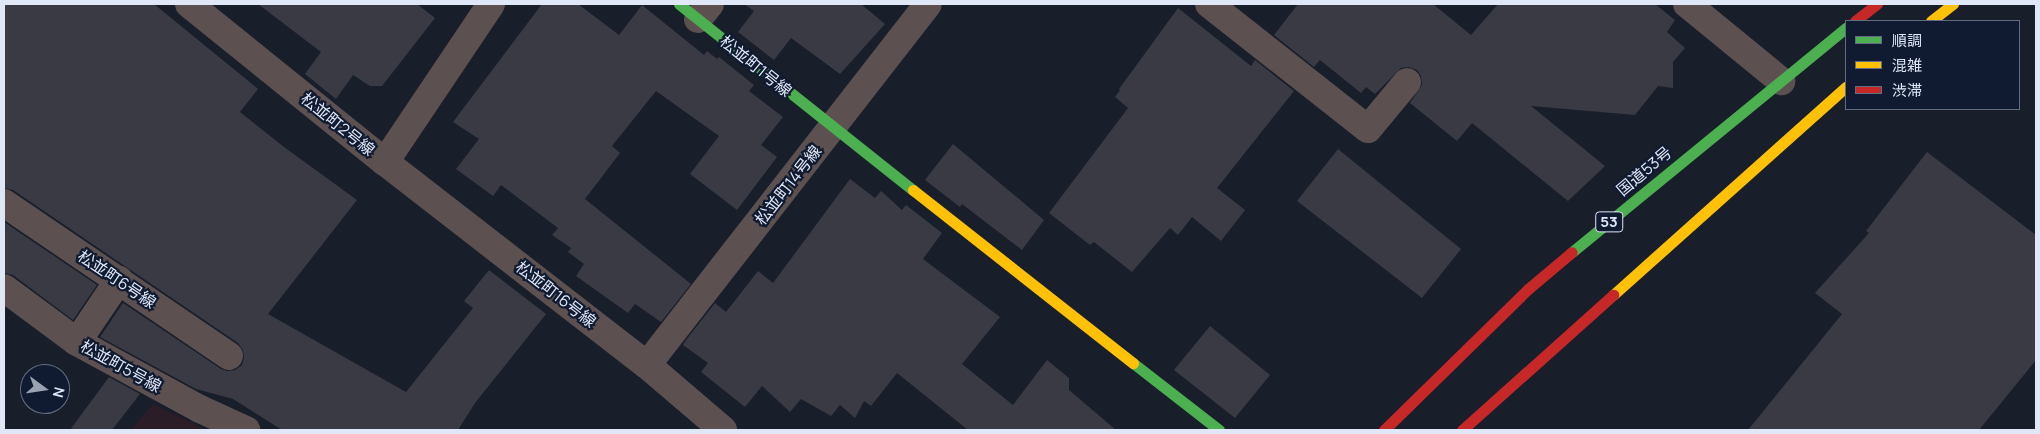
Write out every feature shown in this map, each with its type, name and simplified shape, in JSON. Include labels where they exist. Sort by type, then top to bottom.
[{"type":"main road","points":[[1860,20],[1877,4]]},
{"type":"main road","points":[[1931,20],[1953,4]]},
{"type":"main road","name":"松並町1号線","points":[[696,9],[833,128],[1219,430]]},
{"type":"main road","name":"国道53号","points":[[1384,430],[1528,289],[1845,29]]},
{"type":"main road","points":[[1462,430],[1845,88]]},
{"type":"street","name":"松並町2号線","points":[[189,4],[385,162],[492,4]]},
{"type":"street","name":"松並町14号線","points":[[647,365],[928,4]]},
{"type":"street","points":[[1209,4],[1368,129],[1407,82]]},
{"type":"street","points":[[1686,4],[1781,81]]},
{"type":"street","name":"松並町16号線","points":[[385,162],[647,365],[723,430]]},
{"type":"street","name":"松並町6号線","points":[[4,203],[229,356]]},
{"type":"street","points":[[77,342],[119,280]]},
{"type":"street","name":"松並町5号線","points":[[4,288],[77,342],[200,409],[246,430]]},
{"type":"shaded area","points":[[153,404],[207,430],[130,430]]},
{"type":"building","points":[[4,4],[154,4],[258,89],[240,112],[284,147],[357,200],[268,314],[406,392],[473,308],[464,301],[489,270],[546,314],[475,403],[458,430],[282,430],[233,399],[196,389],[100,337],[123,303],[221,369],[227,371],[235,370],[242,365],[244,358],[243,350],[238,343],[13,190],[4,188]]},
{"type":"building","points":[[258,4],[417,4],[435,18],[382,86],[370,86],[353,75],[336,99],[305,74],[321,52]]},
{"type":"building","points":[[542,4],[578,4],[619,35],[642,5],[704,55],[707,51],[717,59],[719,57],[754,85],[749,91],[783,117],[761,145],[777,157],[737,210],[690,174],[719,136],[656,91],[612,146],[620,153],[585,199],[691,284],[661,322],[635,304],[628,313],[576,276],[584,264],[568,252],[571,248],[552,235],[558,228],[501,185],[493,196],[456,169],[479,139],[453,122]]},
{"type":"building","points":[[744,4],[861,4],[885,24],[840,74],[791,38],[774,60],[738,32],[754,11]]},
{"type":"building","points":[[1298,4],[1433,4],[1471,35],[1498,4],[1655,4],[1675,20],[1667,32],[1685,48],[1673,62],[1673,88],[1658,86],[1635,115],[1531,106],[1605,166],[1568,201],[1472,123],[1457,141],[1410,103],[1422,85],[1421,76],[1417,70],[1409,67],[1401,68],[1375,94],[1366,87],[1361,93],[1320,60],[1314,67],[1274,35]]},
{"type":"building","points":[[1178,8],[1251,66],[1255,60],[1294,91],[1217,188],[1245,210],[1221,241],[1192,217],[1178,235],[1170,228],[1132,272],[1094,242],[1090,245],[1049,213],[1128,108],[1115,97],[1119,89]]},
{"type":"building","points":[[953,144],[1044,220],[1022,250],[962,204],[960,207],[925,180]]},
{"type":"building","points":[[1338,149],[1461,249],[1422,298],[1297,201]]},
{"type":"building","points":[[1927,152],[2036,235],[2036,360],[1979,430],[1748,430],[1842,314],[1815,293],[1869,233],[1866,231]]},
{"type":"building","points":[[850,179],[875,198],[881,191],[902,210],[906,205],[942,233],[923,259],[1000,317],[962,364],[1013,405],[1047,360],[1069,378],[1069,390],[1116,430],[968,430],[897,373],[871,406],[864,401],[855,418],[840,405],[831,416],[801,399],[790,412],[762,386],[745,407],[701,372],[708,363],[683,345],[686,340],[715,303],[726,312],[758,271],[773,283]]},
{"type":"building","points":[[4,222],[97,285],[73,320],[13,275],[4,273]]},
{"type":"building","points":[[1210,326],[1270,375],[1235,418],[1174,370]]},
{"type":"building","points":[[109,377],[140,394],[112,430],[70,430]]},
{"type":"traffic: fast","points":[[679,4],[913,190]]},
{"type":"traffic: fast","points":[[1572,252],[1845,29]]},
{"type":"traffic: fast","points":[[1133,363],[1219,430]]},
{"type":"traffic: slow","points":[[1932,20],[1953,4]]},
{"type":"traffic: slow","points":[[1613,295],[1845,88]]},
{"type":"traffic: slow","points":[[913,190],[1133,363]]},
{"type":"traffic: jam","points":[[1856,20],[1877,4]]},
{"type":"traffic: jam","points":[[1384,430],[1528,289],[1572,252]]},
{"type":"traffic: jam","points":[[1462,430],[1613,295]]}]
